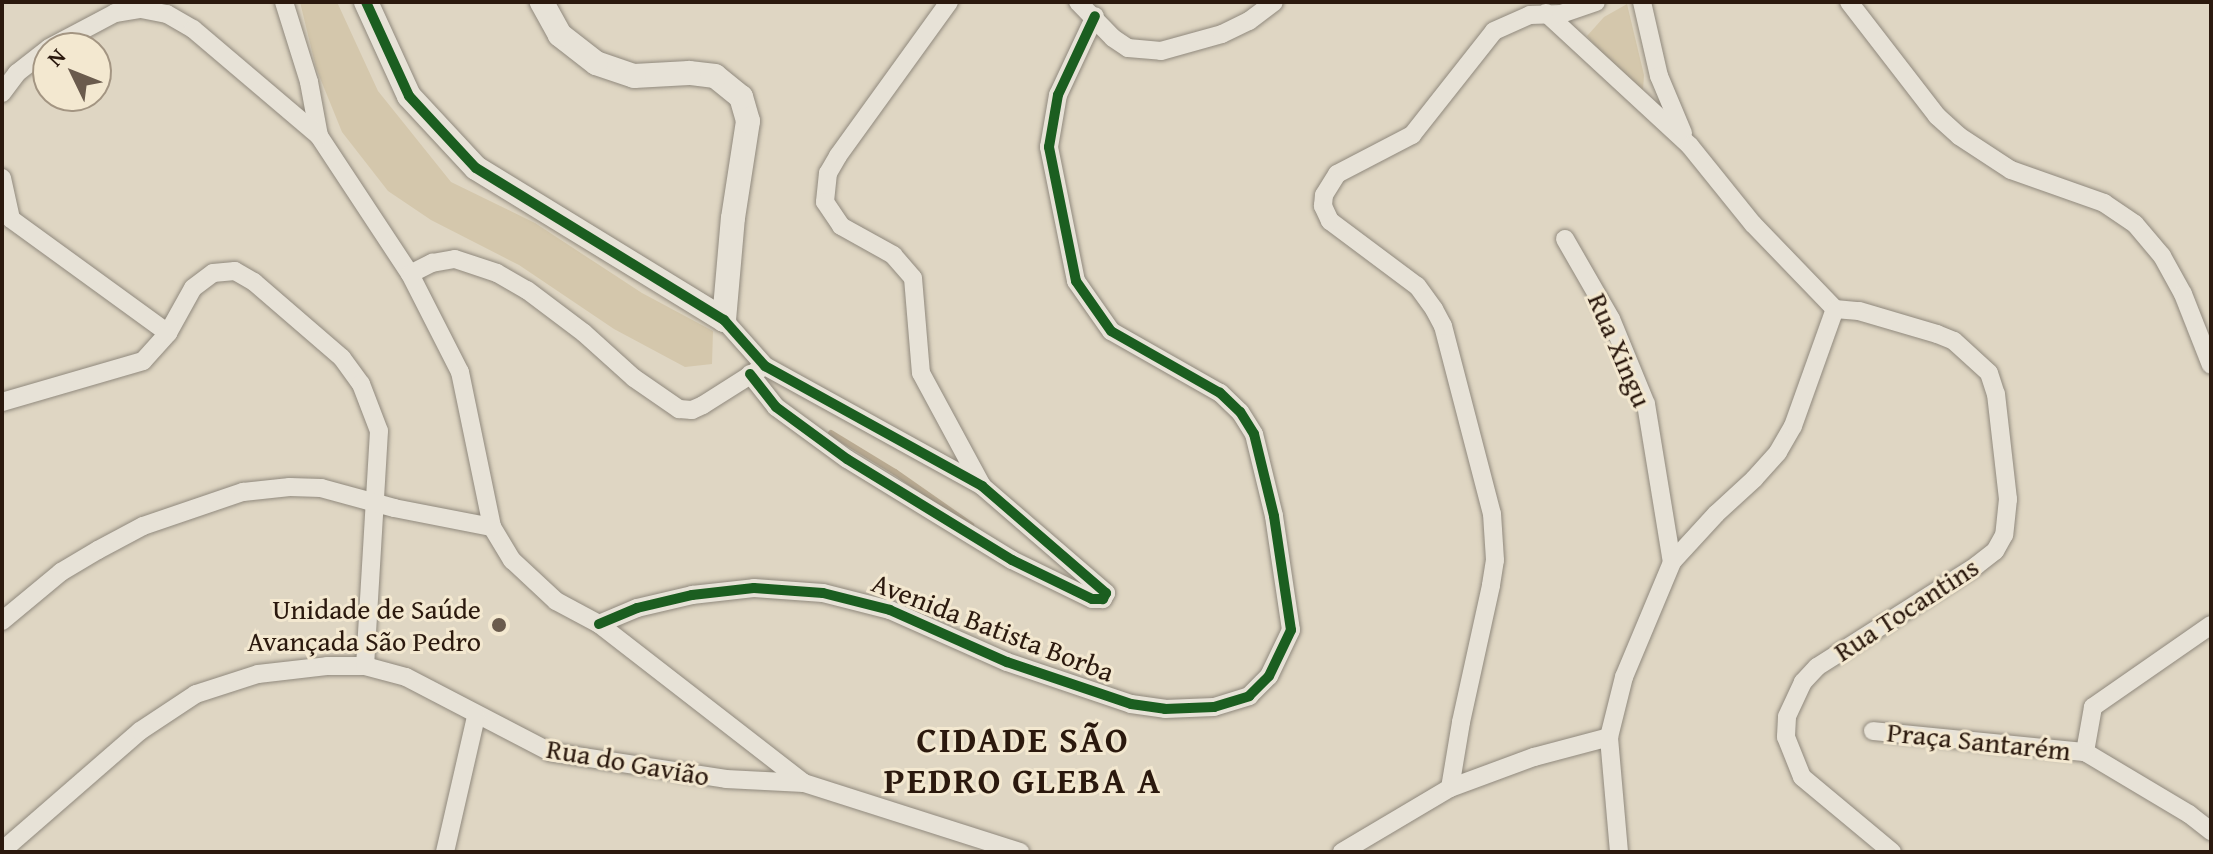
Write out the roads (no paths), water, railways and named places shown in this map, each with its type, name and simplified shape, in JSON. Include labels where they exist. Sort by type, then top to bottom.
[{"type":"street","points":[[284,2],[309,82],[319,136]]},
{"type":"street","points":[[366,2],[409,96],[476,168],[724,320],[758,370],[776,407],[800,428],[1012,560],[1075,592],[1103,599],[1106,593],[1094,580],[982,486],[758,370]]},
{"type":"street","points":[[542,2],[560,35],[596,63],[634,76],[689,73],[715,76],[741,97],[748,121],[733,218],[724,320]]},
{"type":"street","points":[[949,2],[838,156],[828,173],[825,202],[841,226],[893,255],[913,278],[921,373],[982,486]]},
{"type":"street","points":[[1078,2],[1095,16],[1113,38],[1128,48],[1161,51],[1222,34],[1249,21],[1274,2]]},
{"type":"street","points":[[1450,788],[1493,573],[1492,514],[1443,326],[1417,286],[1330,221],[1323,206],[1324,195],[1337,174],[1412,135],[1494,31],[1508,22],[1546,13],[1584,9],[1596,2]]},
{"type":"street","points":[[1642,2],[1659,76],[1671,111],[1690,146]]},
{"type":"street","points":[[1849,2],[1937,116],[1959,136],[2011,170],[2104,203],[2135,224],[2162,256],[2176,281],[2211,365]]},
{"type":"street","points":[[79,32],[115,13],[141,9],[167,14],[193,29],[319,136],[410,274],[460,372],[492,527],[498,543],[530,579],[556,601],[599,624],[804,783],[1020,852]]},
{"type":"street","points":[[1546,13],[1690,146],[1753,224],[1835,309],[1809,389],[1778,452],[1672,562],[1624,677],[1609,737],[1619,852]]},
{"type":"street","name":"Avenida Batista Borba","points":[[599,624],[637,608],[692,595],[754,588],[823,593],[890,610],[1007,662],[1131,704],[1165,709],[1214,707],[1249,696],[1269,676],[1291,630],[1274,516],[1254,434],[1240,412],[1220,393],[1111,331],[1076,281],[1049,147],[1058,95],[1095,16]]},
{"type":"street","points":[[2,93],[17,73],[32,61]]},
{"type":"street","points":[[2,178],[7,222],[168,333]]},
{"type":"street","name":"Rua Xingu","points":[[1565,239],[1611,319],[1646,404],[1672,562]]},
{"type":"street","points":[[410,274],[432,263],[455,259],[497,273],[527,290],[584,333],[634,378],[679,409],[692,410],[703,405],[758,370]]},
{"type":"street","points":[[2,402],[131,366],[155,352],[193,288],[221,269],[235,271],[254,282],[323,338],[361,384],[379,431],[380,459],[373,501],[365,666]]},
{"type":"street","name":"Rua Tocantins","points":[[1835,309],[1859,311],[1937,334],[1954,341],[1977,359],[1989,373],[1996,394],[2008,499],[2008,522],[1995,551],[1817,667],[1803,682],[1787,717],[1786,737],[1802,777],[1892,852]]},
{"type":"street","points":[[2,621],[61,572],[98,550],[143,526],[243,492],[290,487],[321,488],[492,527]]},
{"type":"street","name":"Praça Santarém","points":[[2085,752],[2093,707],[2211,625]]},
{"type":"street","name":"Rua do Gavião","points":[[2,851],[140,731],[196,694],[258,674],[327,666],[365,666],[406,677],[527,743],[576,758],[726,779],[804,783]]},
{"type":"street","points":[[445,852],[476,717]]},
{"type":"street","name":"Praça Santarém","points":[[1873,731],[2085,752],[2189,814],[2211,831]]},
{"type":"street","points":[[1342,852],[1450,788],[1534,757],[1609,737]]},
{"type":"waterway","points":[[831,433],[895,472],[971,525]]},
{"type":"place","name":"Unidade de Saúde Avançada São Pedro","points":[[499,625]]},
{"type":"district","name":"CIDADE SÃO PEDRO GLEBA A","points":[[1023,758]]}]
